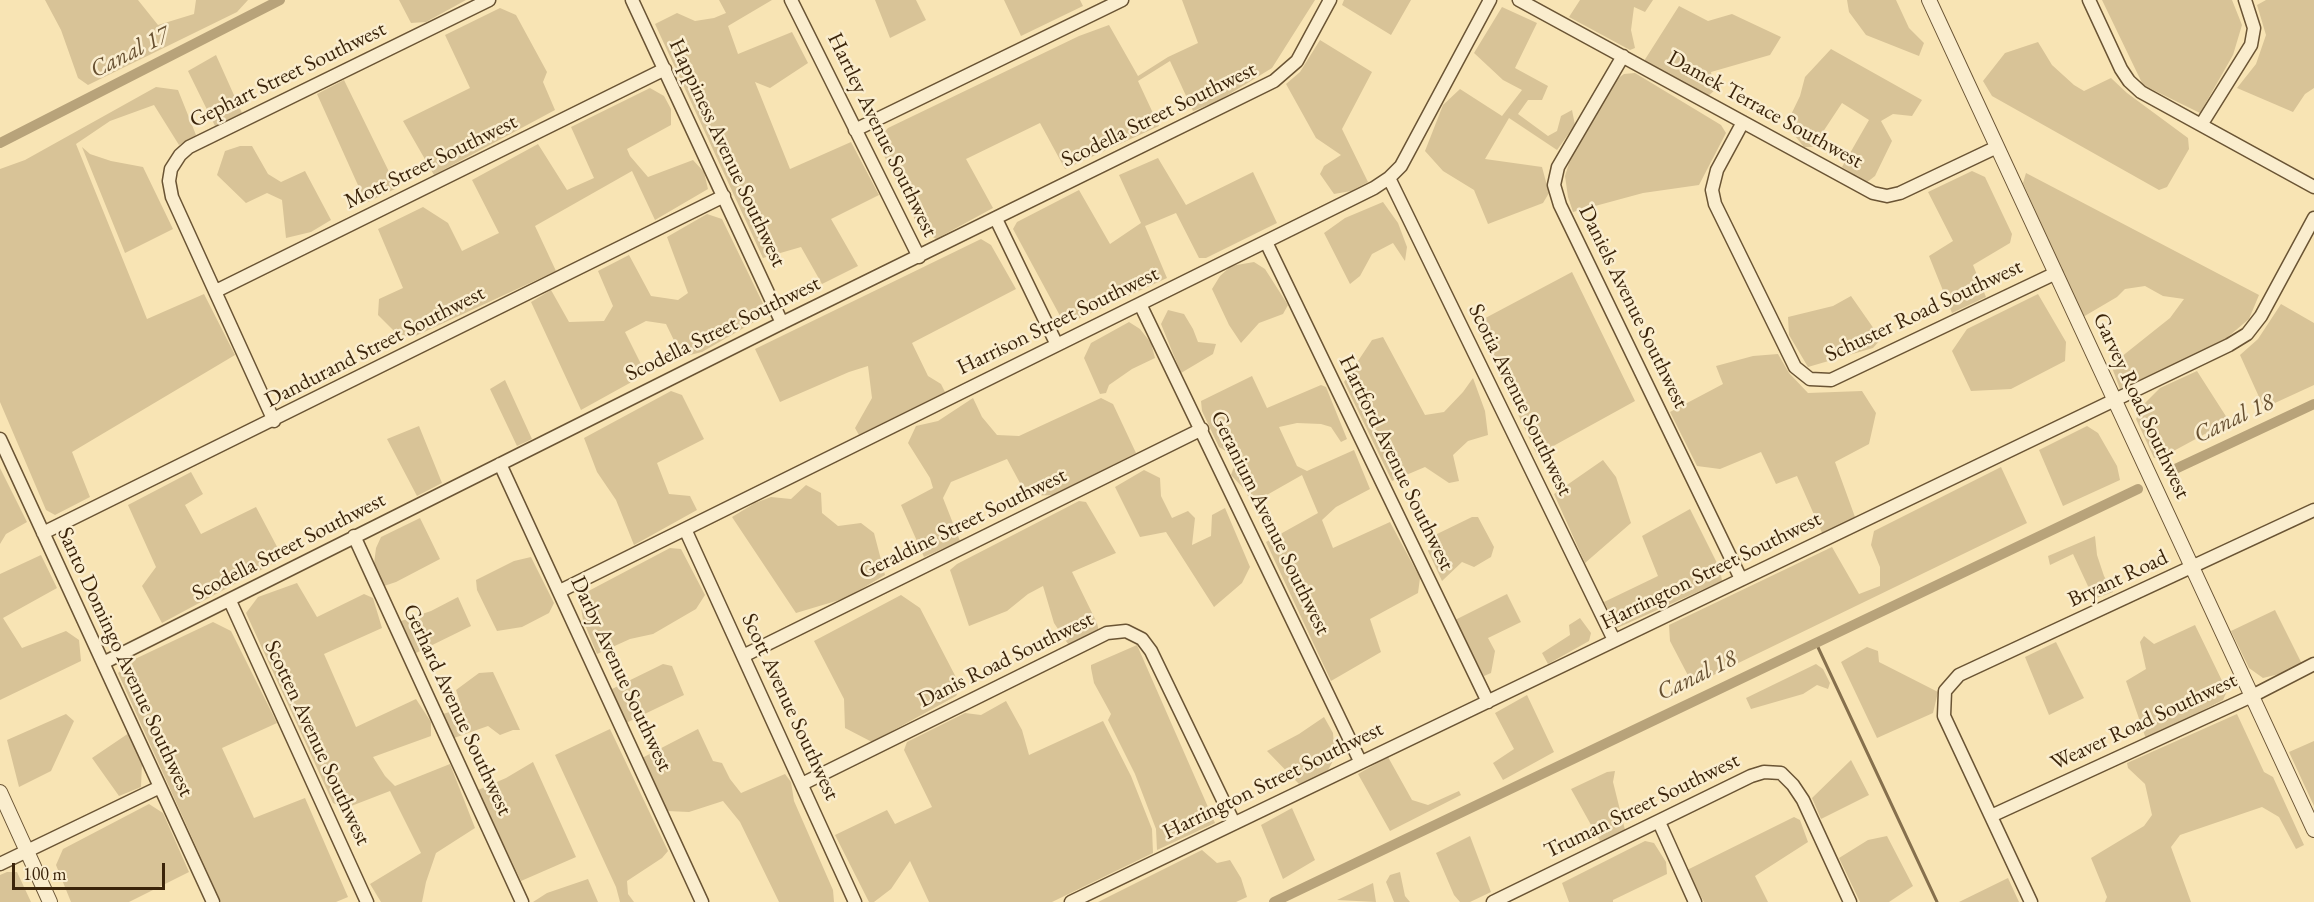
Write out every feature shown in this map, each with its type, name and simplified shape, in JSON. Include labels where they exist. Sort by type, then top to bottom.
[{"type":"street","name":"Gephart Street Southwest","points":[[216,291],[172,197],[169,181],[175,162],[189,147],[489,0]]},
{"type":"street","name":"Happiness Avenue Southwest","points":[[632,0],[782,323]]},
{"type":"street","points":[[855,130],[1122,0]]},
{"type":"street","name":"Scodella Street Southwest","points":[[104,663],[782,323],[1274,81],[1297,61],[1330,0]]},
{"type":"street","name":"Harrison Street Southwest","points":[[560,591],[1374,189],[1401,166],[1490,0]]},
{"type":"street","name":"Damek Terrace Southwest","points":[[1519,0],[1866,189],[1887,196],[1900,193],[1997,147]]},
{"type":"street","name":"Garvey Road Southwest","points":[[1929,0],[2314,830]]},
{"type":"street","points":[[2089,0],[2129,81],[2141,92],[2314,187]]},
{"type":"street","points":[[2201,125],[2251,45],[2254,28],[2244,0]]},
{"type":"street","name":"Hartley Avenue Southwest","points":[[795,1],[855,130],[919,257]]},
{"type":"street","name":"Daniels Avenue Southwest","points":[[1623,56],[1558,167],[1554,185],[1560,205],[1741,579]]},
{"type":"street","name":"Mott Street Southwest","points":[[216,291],[665,69]]},
{"type":"street","name":"Schuster Road Southwest","points":[[1743,122],[1717,170],[1712,190],[1715,204],[1795,367],[1810,379],[1831,380],[2056,273]]},
{"type":"street","name":"Scotia Avenue Southwest","points":[[1389,178],[1614,640]]},
{"type":"street","name":"Dandurand Street Southwest","points":[[43,533],[724,196]]},
{"type":"street","name":"Harrington Street Southwest","points":[[1071,902],[2229,345],[2247,334],[2261,316],[2314,218]]},
{"type":"street","points":[[996,219],[1057,345]]},
{"type":"street","name":"Hartford Avenue Southwest","points":[[1266,242],[1488,702]]},
{"type":"street","points":[[216,291],[273,421]]},
{"type":"street","name":"Geranium Avenue Southwest","points":[[1140,304],[1360,761]]},
{"type":"street","name":"Geraldine Street Southwest","points":[[743,656],[1202,429]]},
{"type":"street","name":"Santo Domingo Avenue Southwest","points":[[0,439],[213,902]]},
{"type":"street","name":"Darby Avenue Southwest","points":[[500,464],[702,902]]},
{"type":"street","name":"Bryant Road","points":[[1991,816],[1944,716],[1945,691],[1959,675],[2314,510]]},
{"type":"street","name":"Scott Avenue Southwest","points":[[685,530],[855,902]]},
{"type":"street","name":"Gerhard Avenue Southwest","points":[[354,536],[522,902]]},
{"type":"street","name":"Scotten Avenue Southwest","points":[[230,601],[367,902]]},
{"type":"street","name":"Danis Road Southwest","points":[[802,784],[1107,633],[1126,631],[1142,639],[1151,651],[1234,823]]},
{"type":"street","name":"Weaver Road Southwest","points":[[1991,816],[2252,696],[2314,664]]},
{"type":"street","name":"Truman Street Southwest","points":[[1493,902],[1750,776],[1764,772],[1781,773],[1803,800],[1850,902]]},
{"type":"street","points":[[0,864],[160,787]]},
{"type":"street","points":[[0,792],[50,902]]},
{"type":"street","points":[[1991,816],[2031,902]]},
{"type":"street","points":[[1659,822],[1695,902]]},
{"type":"shaded area","points":[[45,0],[138,0],[158,25],[194,14],[196,0],[248,0],[237,12],[88,85],[78,78],[61,30]]},
{"type":"shaded area","points":[[399,0],[466,0],[426,22],[411,23]]},
{"type":"shaded area","points":[[719,0],[772,0],[728,26],[738,54],[792,32],[808,63],[770,88],[755,82],[790,169],[851,142],[879,195],[831,219],[858,266],[822,284],[801,247],[763,258],[655,24],[677,13],[695,21],[714,18],[726,13]]},
{"type":"shaded area","points":[[875,0],[916,0],[926,20],[890,38]]},
{"type":"shaded area","points":[[1004,0],[1080,0],[1083,6],[1021,36]]},
{"type":"shaded area","points":[[1182,0],[1315,0],[1272,68],[1218,101],[1193,111],[1170,61],[1138,81],[1159,126],[1065,169],[1040,123],[966,159],[993,208],[936,239],[919,228],[877,141],[888,128],[1079,36],[1109,25],[1138,76],[1168,57],[1198,43]]},
{"type":"shaded area","points":[[1344,0],[1411,0],[1391,35],[1342,5]]},
{"type":"shaded area","points":[[1580,0],[1653,0],[1645,12],[1634,7],[1631,30],[1635,48],[1630,50],[1569,17]]},
{"type":"shaded area","points":[[1847,0],[1896,0],[1909,28],[1924,43],[1919,56],[1866,35],[1849,12]]},
{"type":"shaded area","points":[[2102,0],[2232,0],[2242,25],[2233,55],[2200,113],[2143,85]]},
{"type":"shaded area","points":[[2266,0],[2314,0],[2314,88],[2305,94],[2293,112],[2237,88],[2256,64],[2266,35],[2257,5]]},
{"type":"shaded area","points":[[1679,6],[1708,21],[1732,14],[1781,37],[1770,55],[1711,72],[1715,90],[1708,96],[1644,61]]},
{"type":"shaded area","points":[[1502,7],[1537,23],[1515,68],[1548,86],[1542,100],[1528,100],[1518,114],[1548,136],[1557,131],[1561,116],[1572,110],[1575,125],[1557,150],[1509,118],[1485,159],[1542,167],[1549,193],[1543,203],[1488,224],[1474,190],[1443,171],[1425,151],[1443,105],[1460,89],[1502,116],[1522,90],[1503,80],[1474,53]]},
{"type":"shaded area","points":[[500,8],[516,15],[547,72],[543,82],[555,110],[434,175],[403,121],[470,88],[445,35]]},
{"type":"shaded area","points":[[1320,40],[1372,72],[1342,129],[1368,182],[1351,191],[1334,194],[1320,174],[1324,166],[1341,155],[1316,138],[1286,84],[1300,72]]},
{"type":"shaded area","points":[[2038,42],[2052,65],[2074,85],[2084,91],[2111,78],[2127,93],[2188,138],[2189,149],[2167,187],[2159,190],[1992,96],[1983,81],[2005,53]]},
{"type":"shaded area","points":[[1831,49],[1922,100],[1912,116],[1893,114],[1881,121],[1892,141],[1875,176],[1866,183],[1842,167],[1869,120],[1842,103],[1813,147],[1804,147],[1786,125],[1800,96],[1805,77]]},
{"type":"shaded area","points":[[216,55],[242,113],[215,126],[188,71]]},
{"type":"shaded area","points":[[1635,73],[1721,125],[1726,133],[1699,185],[1643,193],[1573,212],[1565,176],[1571,157],[1613,82],[1624,74]]},
{"type":"shaded area","points":[[344,80],[397,188],[366,203],[317,94]]},
{"type":"shaded area","points":[[156,87],[178,90],[196,135],[179,145],[154,105],[110,121],[76,144],[147,319],[204,294],[235,355],[72,452],[90,497],[55,515],[46,510],[0,402],[0,169],[25,160]]},
{"type":"shaded area","points":[[650,88],[664,96],[671,109],[671,125],[627,149],[630,156],[648,177],[693,160],[704,172],[708,189],[655,220],[632,171],[535,226],[556,271],[411,338],[395,332],[378,315],[379,299],[403,288],[378,229],[423,207],[448,223],[462,251],[499,233],[472,180],[538,144],[567,190],[594,178],[571,127]]},
{"type":"shaded area","points":[[240,146],[252,146],[268,174],[281,182],[305,171],[331,220],[311,232],[286,238],[282,200],[267,193],[246,203],[217,175],[225,151]]},
{"type":"shaded area","points":[[82,147],[90,154],[111,161],[143,167],[173,229],[125,253]]},
{"type":"shaded area","points":[[1158,158],[1186,205],[1253,172],[1277,223],[1206,258],[1199,258],[1176,213],[1145,226],[1167,278],[1065,325],[1013,229],[1017,222],[1079,190],[1110,244],[1141,223],[1119,175]]},
{"type":"shaded area","points":[[1972,171],[1985,177],[2012,234],[2010,243],[1973,265],[1986,297],[1952,313],[1929,256],[1953,241],[1928,192]]},
{"type":"shaded area","points":[[2026,173],[2259,295],[2249,319],[2223,341],[2120,389],[2111,365],[2170,318],[2184,299],[2163,296],[2145,286],[2125,289],[2117,297],[2083,317],[2023,183]]},
{"type":"shaded area","points":[[1383,202],[1398,223],[1407,247],[1405,261],[1393,243],[1372,254],[1360,276],[1350,284],[1324,233],[1345,218]]},
{"type":"shaded area","points":[[707,214],[722,219],[768,314],[702,352],[682,357],[666,324],[646,321],[625,332],[646,374],[581,410],[531,302],[551,290],[569,322],[604,321],[613,306],[598,271],[629,255],[651,296],[678,300],[688,293],[667,237]]},
{"type":"shaded area","points":[[981,239],[991,245],[1016,289],[912,343],[928,376],[941,384],[945,392],[859,435],[855,428],[872,398],[868,366],[780,402],[755,349]]},
{"type":"shaded area","points":[[1254,262],[1265,269],[1288,305],[1283,314],[1259,323],[1241,343],[1229,325],[1212,289],[1220,276],[1231,266]]},
{"type":"shaded area","points":[[1572,272],[1635,401],[1537,455],[1476,323]]},
{"type":"shaded area","points":[[2038,294],[2066,342],[2065,361],[2011,389],[1971,391],[1952,351],[1967,329]]},
{"type":"shaded area","points":[[1851,296],[1881,339],[1873,348],[1808,367],[1789,335],[1788,317],[1833,306]]},
{"type":"shaded area","points":[[2281,304],[2314,323],[2314,385],[2264,408],[2240,355],[2258,339]]},
{"type":"shaded area","points":[[1168,310],[1184,314],[1198,342],[1216,344],[1213,354],[1181,373],[1161,324]]},
{"type":"shaded area","points":[[1129,322],[1140,329],[1151,343],[1155,358],[1132,369],[1109,385],[1106,393],[1100,394],[1084,358],[1091,343]]},
{"type":"shaded area","points":[[1383,337],[1425,415],[1444,412],[1473,378],[1485,411],[1488,435],[1468,441],[1453,455],[1459,481],[1449,483],[1425,467],[1392,481],[1344,382],[1372,340]]},
{"type":"shaded area","points":[[1778,354],[1789,373],[1808,393],[1862,391],[1876,413],[1869,444],[1835,462],[1855,517],[1823,535],[1797,476],[1776,484],[1761,452],[1720,469],[1697,466],[1670,412],[1723,384],[1716,366],[1753,356]]},
{"type":"shaded area","points":[[2197,371],[2229,421],[2168,454],[2154,458],[2136,419],[2144,404],[2160,388]]},
{"type":"shaded area","points":[[1252,376],[1267,408],[1321,385],[1326,387],[1347,439],[1341,442],[1331,427],[1321,424],[1297,423],[1279,427],[1297,466],[1307,471],[1354,450],[1370,489],[1336,507],[1322,520],[1333,548],[1390,522],[1420,578],[1418,593],[1370,619],[1381,652],[1331,681],[1266,542],[1318,513],[1302,475],[1251,504],[1246,491],[1231,475],[1237,458],[1219,447],[1202,411],[1201,401]]},
{"type":"shaded area","points":[[505,380],[532,439],[517,446],[490,389]]},
{"type":"shaded area","points":[[671,391],[682,395],[704,439],[657,463],[669,494],[690,496],[697,510],[634,545],[616,500],[597,472],[584,438]]},
{"type":"shaded area","points":[[973,398],[982,417],[997,435],[1019,436],[1101,398],[1113,404],[1136,453],[1055,495],[1027,496],[1007,459],[951,482],[943,498],[960,541],[924,557],[901,505],[933,488],[930,478],[908,443],[916,426],[938,421]]},
{"type":"shaded area","points":[[419,426],[442,483],[417,496],[387,439]]},
{"type":"shaded area","points":[[2087,426],[2098,433],[2117,466],[2120,480],[2063,506],[2039,450]]},
{"type":"shaded area","points":[[1603,460],[1616,477],[1631,523],[1585,563],[1554,494]]},
{"type":"shaded area","points":[[2001,467],[2027,523],[1693,685],[1670,641],[1669,625],[1832,547],[1859,594],[1880,586],[1880,567],[1871,545],[1874,531]]},
{"type":"shaded area","points":[[0,468],[27,522],[6,534],[0,544]]},
{"type":"shaded area","points":[[1144,470],[1160,478],[1161,496],[1172,518],[1188,511],[1195,518],[1192,545],[1211,536],[1212,515],[1225,508],[1250,567],[1242,583],[1214,607],[1166,532],[1140,537],[1115,487]]},
{"type":"shaded area","points":[[191,472],[203,494],[185,505],[201,534],[256,507],[283,558],[162,623],[142,586],[156,567],[128,505]]},
{"type":"shaded area","points":[[806,485],[821,493],[822,513],[838,526],[861,523],[874,533],[885,575],[846,598],[796,613],[732,517],[755,503],[771,497],[791,499]]},
{"type":"shaded area","points":[[1079,501],[1086,502],[1116,553],[1072,572],[1097,623],[1099,632],[1070,647],[1054,623],[1043,586],[1028,594],[1007,611],[969,626],[950,570],[957,564]]},
{"type":"shaded area","points":[[1690,509],[1720,569],[1722,581],[1617,628],[1604,602],[1658,576],[1642,536]]},
{"type":"shaded area","points":[[1472,517],[1478,517],[1494,547],[1491,557],[1474,567],[1462,562],[1442,581],[1428,551],[1437,534]]},
{"type":"shaded area","points":[[420,518],[440,559],[384,586],[374,564],[376,548],[381,537]]},
{"type":"shaded area","points":[[2095,536],[2097,555],[2104,576],[2113,592],[2094,599],[2073,554],[2050,565],[2048,556]]},
{"type":"shaded area","points":[[670,548],[681,549],[705,595],[696,609],[653,634],[630,639],[597,654],[583,620],[579,596]]},
{"type":"shaded area","points":[[41,555],[57,588],[3,618],[22,648],[66,631],[79,640],[81,661],[0,700],[0,574]]},
{"type":"shaded area","points":[[531,557],[554,603],[549,613],[522,627],[497,631],[477,590],[476,580],[514,561]]},
{"type":"shaded area","points":[[297,583],[317,617],[364,594],[373,598],[382,628],[324,654],[356,727],[416,699],[431,722],[431,736],[373,757],[385,776],[395,786],[450,764],[475,828],[436,853],[422,902],[381,902],[370,884],[421,853],[390,791],[346,808],[333,803],[246,613],[258,597]]},
{"type":"shaded area","points":[[1507,594],[1521,622],[1488,638],[1495,651],[1491,673],[1484,676],[1455,620]]},
{"type":"shaded area","points":[[901,595],[920,608],[961,687],[956,696],[872,742],[845,728],[844,699],[814,641]]},
{"type":"shaded area","points":[[458,597],[471,626],[416,653],[401,621],[431,611]]},
{"type":"shaded area","points":[[2275,610],[2302,664],[2283,673],[2263,678],[2249,668],[2231,631]]},
{"type":"shaded area","points":[[1580,618],[1591,633],[1589,641],[1548,664],[1542,653],[1570,635],[1569,625]]},
{"type":"shaded area","points":[[213,622],[231,631],[277,723],[222,748],[254,818],[305,798],[348,897],[336,902],[221,902],[118,673],[135,659]]},
{"type":"shaded area","points":[[2195,625],[2227,691],[2223,700],[2146,739],[2126,681],[2146,669],[2140,642],[2144,636],[2154,644]]},
{"type":"shaded area","points":[[2056,642],[2084,698],[2049,715],[2025,657]]},
{"type":"shaded area","points":[[1137,645],[1215,823],[1157,850],[1156,829],[1135,774],[1108,720],[1111,714],[1094,683],[1091,668],[1091,665]]},
{"type":"shaded area","points":[[1867,647],[1878,651],[1879,662],[1938,692],[1933,713],[1877,738],[1841,662]]},
{"type":"shaded area","points":[[663,664],[672,666],[684,695],[626,723],[612,689]]},
{"type":"shaded area","points":[[1816,664],[1823,669],[1830,683],[1828,689],[1817,685],[1803,694],[1751,709],[1746,698]]},
{"type":"shaded area","points":[[493,672],[520,730],[500,735],[488,726],[454,738],[443,714],[462,708],[456,690],[479,673]]},
{"type":"shaded area","points":[[1527,695],[1554,752],[1503,780],[1493,763],[1514,749],[1495,713]]},
{"type":"shaded area","points":[[1006,701],[1022,730],[1029,755],[1103,721],[1131,776],[1152,829],[1153,853],[1052,902],[929,902],[910,861],[891,889],[874,902],[869,902],[835,835],[887,810],[895,824],[932,807],[904,750],[907,742],[965,713],[981,715]]},
{"type":"shaded area","points":[[66,714],[74,721],[51,771],[19,787],[7,740]]},
{"type":"shaded area","points":[[2237,714],[2264,772],[2273,777],[2304,845],[2296,849],[2279,817],[2262,807],[2180,835],[2171,847],[2191,902],[2105,902],[2107,897],[2091,858],[2144,826],[2152,815],[2145,784],[2128,768],[2127,763]]},
{"type":"shaded area","points":[[1324,717],[1333,733],[1335,757],[1326,774],[1299,784],[1267,751]]},
{"type":"shaded area","points":[[610,729],[668,851],[662,858],[627,881],[628,894],[634,902],[620,902],[616,887],[555,755]]},
{"type":"shaded area","points":[[698,729],[713,761],[722,763],[730,779],[741,793],[785,774],[791,782],[794,801],[833,890],[834,902],[779,902],[740,822],[723,801],[689,812],[667,811],[642,758]]},
{"type":"shaded area","points":[[129,733],[142,763],[141,787],[119,796],[92,758]]},
{"type":"shaded area","points":[[2314,741],[2314,806],[2289,752]]},
{"type":"shaded area","points":[[1388,757],[1412,800],[1428,805],[1459,791],[1461,795],[1390,831],[1358,774]]},
{"type":"shaded area","points":[[1851,760],[1869,795],[1821,819],[1812,798]]},
{"type":"shaded area","points":[[533,762],[576,857],[521,881],[478,790],[506,778]]},
{"type":"shaded area","points":[[1615,771],[1613,782],[1625,830],[1600,841],[1571,789],[1607,772]]},
{"type":"shaded area","points":[[149,804],[163,813],[189,872],[129,902],[71,902],[56,865],[63,849]]},
{"type":"shaded area","points":[[1292,808],[1315,860],[1283,879],[1261,825]]},
{"type":"shaded area","points":[[1794,817],[1800,820],[1808,842],[1755,876],[1768,902],[1704,902],[1687,870]]},
{"type":"shaded area","points":[[1470,836],[1491,892],[1470,902],[1460,902],[1454,895],[1436,853]]},
{"type":"shaded area","points":[[1887,836],[1913,886],[1889,902],[1860,902],[1839,858],[1868,840]]},
{"type":"shaded area","points":[[1645,841],[1654,843],[1666,862],[1667,874],[1613,902],[1569,902],[1562,883]]},
{"type":"shaded area","points":[[1202,850],[1217,863],[1230,860],[1241,878],[1247,897],[1236,902],[1098,902]]},
{"type":"shaded area","points":[[17,872],[31,902],[0,902],[0,875]]},
{"type":"shaded area","points":[[1400,872],[1405,896],[1410,902],[1394,902],[1386,882],[1390,875]]},
{"type":"shaded area","points":[[2008,878],[2019,902],[1959,902]]},
{"type":"shaded area","points":[[588,879],[598,902],[533,902],[547,893]]},
{"type":"shaded area","points":[[1373,883],[1376,902],[1337,900]]},
{"type":"waterway","name":"Canal 17","points":[[0,143],[280,0]]},
{"type":"waterway","name":"Canal 18","points":[[2171,471],[2314,404]]},
{"type":"waterway","name":"Canal 18","points":[[1274,902],[2138,489]]},
{"type":"waterway","points":[[1816,643],[1937,902]]}]
